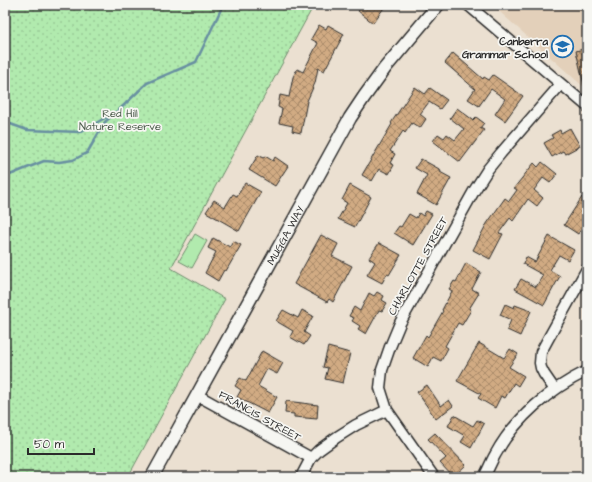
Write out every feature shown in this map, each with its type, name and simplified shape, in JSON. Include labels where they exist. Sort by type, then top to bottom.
[{"type":"main road","name":"MUGGA WAY","points":[[152,477],[350,118],[385,68],[438,5]]},
{"type":"street","points":[[468,5],[587,106]]},
{"type":"street","name":"CHARLOTTE STREET","points":[[434,477],[387,410],[380,388],[382,370],[400,323],[474,191],[488,169],[501,153],[561,84]]},
{"type":"street","points":[[555,390],[544,374],[540,363],[541,352],[587,269]]},
{"type":"street","points":[[484,477],[495,454],[513,428],[534,406],[564,383],[587,371]]},
{"type":"street","name":"FRANCIS STREET","points":[[197,395],[311,458]]},
{"type":"street","points":[[301,477],[311,458],[319,450],[356,425],[387,410]]},
{"type":"shaded area","name":"Canberra Grammar School","points":[[492,5],[587,5],[587,90]]},
{"type":"green space","name":"Red Hill Nature Reserve","points":[[5,5],[314,5],[171,268],[225,299],[128,477],[5,477]]},
{"type":"green space","points":[[195,234],[207,241],[192,268],[179,261]]},
{"type":"building","points":[[363,5],[386,5],[373,23],[358,11]]},
{"type":"building","points":[[319,25],[326,29],[328,25],[344,34],[324,71],[318,68],[315,83],[307,101],[301,133],[292,131],[293,126],[279,123],[282,109],[278,107],[280,95],[289,97],[293,77],[297,69],[303,72],[318,43],[311,39]]},
{"type":"building","points":[[587,48],[587,85],[584,85],[576,51]]},
{"type":"building","points":[[453,53],[483,79],[484,77],[489,80],[493,75],[523,96],[505,121],[495,114],[505,99],[491,89],[479,106],[468,99],[475,89],[445,63]]},
{"type":"building","points":[[415,87],[425,94],[430,88],[447,100],[440,109],[429,102],[420,114],[426,119],[420,128],[412,123],[405,133],[403,131],[390,151],[395,154],[390,163],[394,165],[389,174],[379,169],[372,181],[362,175],[392,124],[391,123]]},
{"type":"building","points":[[457,108],[473,120],[476,117],[484,123],[480,128],[484,130],[460,162],[433,141],[438,134],[444,138],[447,134],[455,140],[464,129],[450,118]]},
{"type":"building","points":[[570,128],[580,146],[565,154],[563,151],[552,157],[544,143],[553,138],[551,135],[560,130],[561,133]]},
{"type":"building","points":[[258,155],[264,158],[265,156],[273,161],[275,157],[288,166],[275,186],[249,170]]},
{"type":"building","points":[[421,159],[441,170],[440,172],[451,178],[436,205],[417,194],[427,175],[415,168]]},
{"type":"building","points":[[542,162],[557,174],[550,183],[543,178],[534,190],[543,198],[537,206],[528,199],[513,221],[510,218],[499,233],[503,234],[490,259],[473,250],[486,225],[505,198],[509,201],[517,190],[514,188],[534,163],[538,167]]},
{"type":"building","points":[[245,183],[261,192],[239,231],[206,212],[214,200],[225,207],[233,194],[237,196]]},
{"type":"building","points":[[350,185],[371,197],[355,227],[338,219],[347,203],[342,200]]},
{"type":"building","points":[[582,197],[587,200],[587,220],[578,234],[564,225]]},
{"type":"building","points":[[426,211],[432,214],[413,245],[394,233],[399,226],[401,227],[409,214],[416,218],[419,213],[423,216]]},
{"type":"building","points":[[321,235],[338,244],[332,256],[352,266],[333,302],[329,299],[327,302],[294,284]]},
{"type":"building","points":[[549,236],[574,250],[568,260],[559,255],[550,270],[560,276],[544,305],[515,289],[521,279],[536,287],[543,275],[523,264],[526,257],[535,262]]},
{"type":"building","points":[[213,238],[230,247],[233,241],[241,245],[226,271],[224,270],[218,281],[205,273],[216,252],[208,248]]},
{"type":"building","points":[[379,243],[401,255],[389,275],[387,274],[382,283],[367,275],[375,262],[369,258]]},
{"type":"building","points":[[466,263],[481,272],[472,289],[479,293],[469,309],[471,310],[462,325],[458,323],[445,346],[448,348],[441,361],[433,357],[428,367],[413,358],[426,335],[428,337],[443,311],[442,310],[452,291],[449,289],[454,281],[456,282]]},
{"type":"building","points":[[377,292],[384,296],[382,300],[387,303],[382,311],[379,310],[366,334],[358,329],[360,326],[352,321],[354,318],[349,316],[354,307],[360,311],[369,293],[374,296]]},
{"type":"building","points":[[505,304],[514,308],[515,305],[531,311],[520,336],[507,330],[511,320],[500,315]]},
{"type":"building","points":[[283,310],[298,318],[302,310],[313,316],[304,332],[310,336],[304,345],[290,337],[293,331],[276,321]]},
{"type":"building","points":[[479,343],[504,358],[510,349],[518,354],[509,367],[524,376],[518,386],[514,383],[505,398],[501,396],[495,408],[478,398],[481,394],[457,381]]},
{"type":"building","points":[[328,347],[350,353],[343,383],[325,379],[328,368],[323,367]]},
{"type":"building","points":[[262,351],[283,363],[277,374],[267,369],[258,386],[277,397],[268,413],[237,397],[241,390],[235,386],[240,378],[246,381]]},
{"type":"building","points":[[427,385],[441,406],[449,400],[453,406],[436,419],[417,392]]},
{"type":"building","points":[[286,401],[318,405],[317,419],[294,417],[294,414],[285,413]]},
{"type":"building","points":[[454,415],[473,426],[477,420],[484,424],[471,448],[461,442],[465,436],[448,426]]},
{"type":"building","points":[[435,433],[466,465],[453,477],[440,463],[446,458],[428,439]]},
{"type":"waterway","points":[[5,122],[27,130],[80,132],[119,110],[147,83],[196,62],[223,5]]},
{"type":"waterway","points":[[5,177],[44,161],[59,162],[73,160],[87,153],[105,122],[115,113]]},
{"type":"place","name":"Canberra Grammar School","points":[[563,47]]}]
